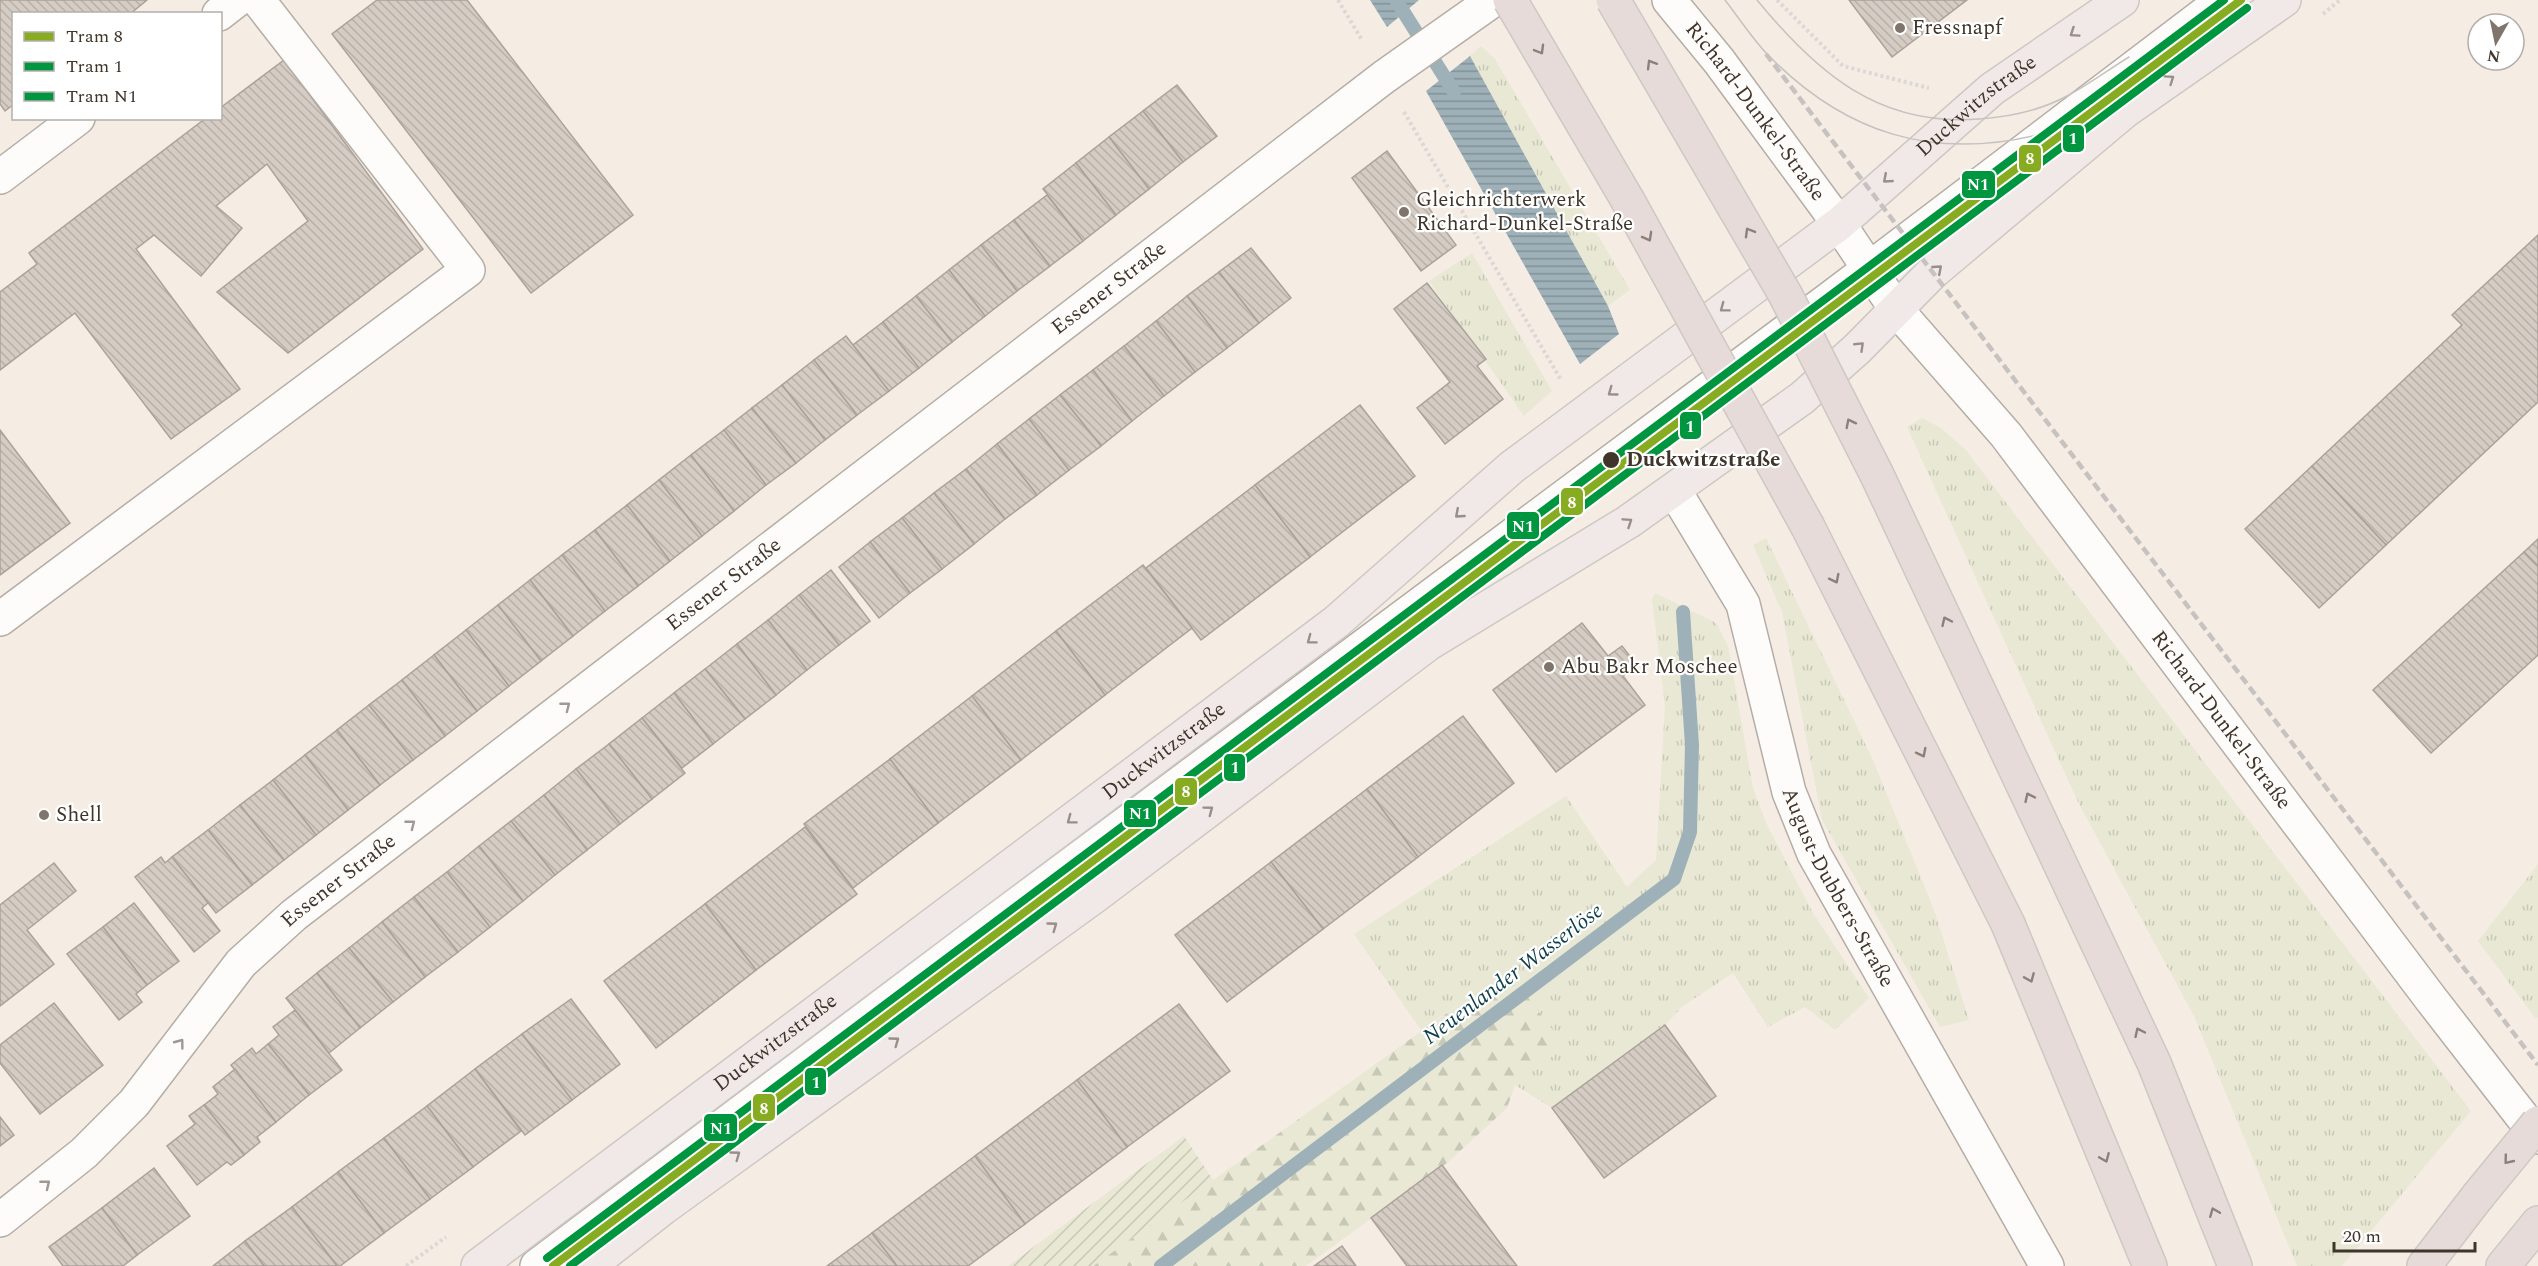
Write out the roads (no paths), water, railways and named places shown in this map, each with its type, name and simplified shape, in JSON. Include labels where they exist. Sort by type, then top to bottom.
[{"type":"highway","points":[[1510,0],[1627,199],[1808,527],[2008,924],[2150,1266]]},
{"type":"highway","points":[[1613,0],[1785,294],[1877,475],[2154,1063],[2235,1266]]},
{"type":"highway","points":[[2424,1266],[2538,1124]]},
{"type":"main road","name":"Duckwitzstraße","points":[[478,1266],[1336,622],[1512,467],[1839,224],[1992,89],[2122,0]]},
{"type":"main road","points":[[589,1266],[663,1208],[1105,889],[1428,644],[1578,554],[1674,490],[1802,398],[1857,349],[1933,272],[2125,111],[2284,0]]},
{"type":"street","points":[[222,12],[237,0]]},
{"type":"street","points":[[0,619],[468,270],[258,0]]},
{"type":"street","name":"Essener Straße","points":[[0,1220],[84,1153],[134,1103],[241,963],[294,915],[1313,131],[1411,57],[1493,0]]},
{"type":"street","name":"Richard-Dunkel-Straße","points":[[1669,0],[1719,61],[1839,224]]},
{"type":"street","points":[[537,1266],[1869,269],[2043,134],[2223,0]]},
{"type":"street","points":[[0,177],[75,120]]},
{"type":"street","points":[[1839,224],[1896,309]]},
{"type":"street","name":"Richard-Dunkel-Straße","points":[[1896,309],[2006,435],[2431,999],[2538,1137]]},
{"type":"street","name":"August-Dubbers-Straße","points":[[1674,490],[1743,604],[1789,792],[1814,854],[1900,1031],[2047,1266]]},
{"type":"waterway","name":"Neuenlander Wasserlöse","points":[[1396,0],[1454,92]]},
{"type":"waterway","name":"Neuenlander Wasserlöse","points":[[1161,1266],[1674,879],[1690,832],[1692,745],[1683,612]]},
{"type":"tram line","points":[[1725,0],[1761,48],[1797,82],[1859,122],[1893,134],[1927,142],[1964,144],[2001,142],[2047,133],[2084,118]]},
{"type":"tram line","points":[[1757,0],[1803,51],[1853,90],[1881,104],[1911,114],[1943,119],[1990,118],[2036,109],[2075,92],[2129,57]]},
{"type":"tram line","name":"N1","points":[[547,1258],[2224,0]]},
{"type":"tram line","name":"8","points":[[553,1266],[2241,0]]},
{"type":"tram line","name":"1","points":[[570,1266],[2247,8]]},
{"type":"railway","points":[[1766,54],[2538,1065]]},
{"type":"place","name":"Fressnapf","points":[[1900,28]]},
{"type":"place","name":"Gleichrichterwerk Richard-Dunkel-Straße","points":[[1404,212]]},
{"type":"place","name":"Duckwitzstraße","points":[[1611,460]]},
{"type":"place","name":"Abu Bakr Moschee","points":[[1549,667]]},
{"type":"place","name":"Shell","points":[[44,815]]}]
